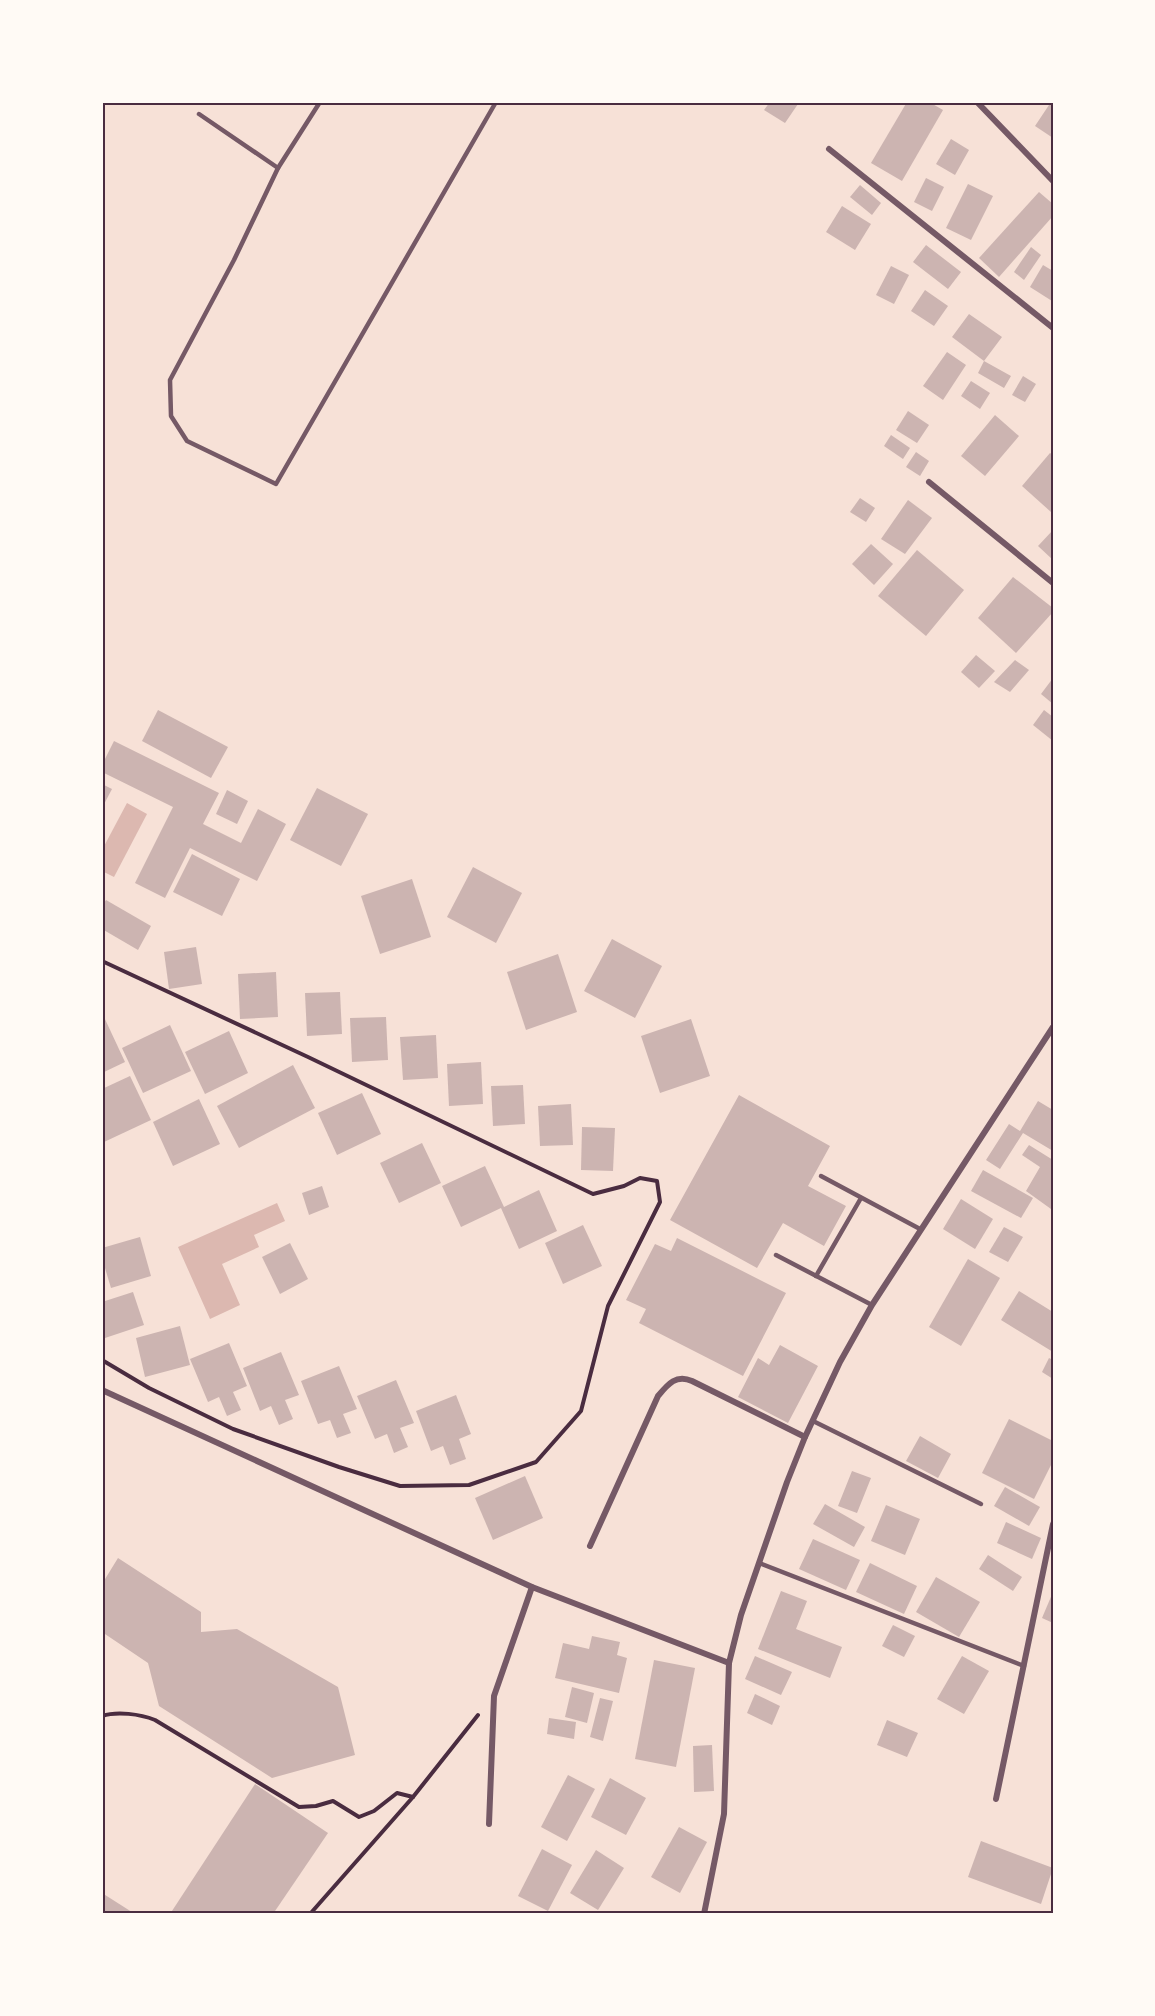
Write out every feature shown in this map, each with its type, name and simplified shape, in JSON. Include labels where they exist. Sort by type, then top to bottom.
[{"type":"street","points":[[977,102],[1053,181]]},
{"type":"street","points":[[829,149],[1053,328]]},
{"type":"street","points":[[929,482],[1053,583]]},
{"type":"street","points":[[704,1914],[724,1814],[729,1663],[741,1615],[787,1482],[840,1362],[872,1305],[1053,1027]]},
{"type":"street","points":[[590,1546],[658,1396],[670,1382],[684,1378],[692,1381],[806,1437]]},
{"type":"street","points":[[102,1390],[532,1587],[729,1663]]},
{"type":"street","points":[[996,1799],[1053,1524]]},
{"type":"street","points":[[489,1824],[494,1696],[532,1587]]},
{"type":"lane","points":[[320,102],[278,168],[234,260],[170,380],[171,416],[187,441],[276,484],[495,102]]},
{"type":"lane","points":[[199,114],[278,168]]},
{"type":"lane","points":[[821,1176],[920,1229]]},
{"type":"lane","points":[[816,1276],[861,1198]]},
{"type":"lane","points":[[776,1255],[872,1305]]},
{"type":"lane","points":[[813,1421],[981,1504]]},
{"type":"lane","points":[[759,1563],[1023,1666]]},
{"type":"path","points":[[102,961],[593,1194],[624,1186],[640,1178],[657,1181],[660,1202],[608,1306],[581,1411],[536,1462],[469,1485],[400,1486],[339,1467],[233,1429],[148,1388],[102,1360]]},
{"type":"path","points":[[310,1914],[413,1797],[494,1696]]},
{"type":"path","points":[[102,1716],[109,1714],[143,1715],[155,1720],[299,1807],[316,1806],[333,1801],[358,1817],[374,1811],[397,1793],[413,1797]]},
{"type":"shaded area","points":[[127,803],[147,814],[114,877],[102,871],[102,850]]},
{"type":"shaded area","points":[[277,1203],[285,1221],[254,1235],[259,1247],[222,1264],[240,1305],[210,1319],[178,1247]]},
{"type":"building","points":[[770,102],[798,104],[785,123],[764,110]]},
{"type":"building","points":[[907,102],[929,102],[943,110],[902,181],[871,163]]},
{"type":"building","points":[[1053,102],[1053,138],[1035,126]]},
{"type":"building","points":[[951,139],[969,150],[955,175],[936,164]]},
{"type":"building","points":[[926,178],[944,187],[932,211],[914,202]]},
{"type":"building","points":[[968,184],[993,196],[971,240],[946,228]]},
{"type":"building","points":[[860,185],[881,203],[872,215],[850,197]]},
{"type":"building","points":[[1039,192],[1053,204],[1053,216],[999,277],[979,258]]},
{"type":"building","points":[[842,206],[871,224],[855,250],[826,232]]},
{"type":"building","points":[[926,245],[961,272],[948,289],[913,262]]},
{"type":"building","points":[[1031,247],[1041,255],[1024,280],[1014,272]]},
{"type":"building","points":[[1043,265],[1053,271],[1052,301],[1030,287]]},
{"type":"building","points":[[891,266],[909,275],[894,304],[876,295]]},
{"type":"building","points":[[925,290],[948,306],[934,326],[911,311]]},
{"type":"building","points":[[969,314],[1002,337],[984,361],[952,337]]},
{"type":"building","points":[[947,352],[966,365],[943,400],[923,386]]},
{"type":"building","points":[[984,361],[1011,376],[1004,388],[978,373]]},
{"type":"building","points":[[1023,376],[1036,384],[1025,402],[1012,395]]},
{"type":"building","points":[[971,381],[990,393],[980,409],[961,396]]},
{"type":"building","points":[[908,411],[929,425],[917,443],[896,430]]},
{"type":"building","points":[[995,415],[1019,436],[985,476],[961,456]]},
{"type":"building","points":[[891,435],[910,448],[903,459],[884,446]]},
{"type":"building","points":[[916,452],[929,461],[920,476],[906,467]]},
{"type":"building","points":[[1050,453],[1053,455],[1053,510],[1051,512],[1022,486]]},
{"type":"building","points":[[860,498],[875,508],[866,522],[850,512]]},
{"type":"building","points":[[908,500],[932,518],[905,554],[881,539]]},
{"type":"building","points":[[1053,530],[1053,560],[1038,546]]},
{"type":"building","points":[[871,544],[893,564],[874,585],[852,564]]},
{"type":"building","points":[[917,550],[964,590],[926,636],[878,596]]},
{"type":"building","points":[[1013,577],[1053,608],[1053,612],[1016,653],[978,618]]},
{"type":"building","points":[[976,655],[995,671],[979,688],[961,672]]},
{"type":"building","points":[[1015,660],[1029,670],[1010,692],[994,682]]},
{"type":"building","points":[[1053,678],[1053,704],[1041,694]]},
{"type":"building","points":[[158,710],[228,747],[211,778],[142,741]]},
{"type":"building","points":[[1044,710],[1053,717],[1053,741],[1033,725]]},
{"type":"building","points":[[114,741],[219,793],[203,824],[241,843],[258,809],[286,824],[257,881],[190,848],[165,898],[135,883],[173,807],[102,772],[102,765]]},
{"type":"building","points":[[102,784],[112,789],[102,808]]},
{"type":"building","points":[[317,788],[368,814],[341,866],[290,840]]},
{"type":"building","points":[[227,790],[248,801],[237,824],[216,814]]},
{"type":"building","points":[[192,854],[240,879],[222,916],[173,892]]},
{"type":"building","points":[[473,867],[522,893],[496,943],[447,917]]},
{"type":"building","points":[[412,879],[431,937],[380,954],[361,896]]},
{"type":"building","points":[[106,900],[151,926],[138,950],[102,929],[102,906]]},
{"type":"building","points":[[612,939],[662,966],[635,1018],[584,991]]},
{"type":"building","points":[[196,947],[202,984],[169,989],[164,952]]},
{"type":"building","points":[[558,954],[577,1012],[526,1030],[507,972]]},
{"type":"building","points":[[276,972],[278,1017],[240,1019],[238,974]]},
{"type":"building","points":[[340,992],[342,1034],[307,1036],[305,993]]},
{"type":"building","points":[[102,1017],[125,1062],[102,1073]]},
{"type":"building","points":[[386,1017],[388,1060],[352,1062],[350,1018]]},
{"type":"building","points":[[691,1019],[710,1076],[660,1093],[641,1036]]},
{"type":"building","points":[[170,1025],[191,1071],[143,1093],[122,1048]]},
{"type":"building","points":[[229,1031],[248,1073],[205,1094],[185,1052]]},
{"type":"building","points":[[436,1035],[438,1078],[403,1080],[400,1037]]},
{"type":"building","points":[[481,1062],[483,1104],[449,1106],[447,1064]]},
{"type":"building","points":[[293,1065],[315,1108],[239,1148],[217,1106]]},
{"type":"building","points":[[130,1076],[151,1120],[104,1142],[102,1138],[102,1089]]},
{"type":"building","points":[[523,1085],[525,1124],[493,1126],[491,1086]]},
{"type":"building","points":[[362,1093],[381,1134],[337,1155],[318,1113]]},
{"type":"building","points":[[739,1095],[830,1146],[808,1186],[846,1206],[824,1246],[783,1223],[757,1268],[670,1220]]},
{"type":"building","points":[[199,1099],[220,1144],[173,1166],[153,1122]]},
{"type":"building","points":[[1038,1101],[1053,1110],[1053,1151],[1023,1133],[1000,1169],[986,1160],[1009,1124],[1020,1131]]},
{"type":"building","points":[[571,1104],[573,1145],[540,1146],[538,1106]]},
{"type":"building","points":[[582,1127],[615,1128],[613,1171],[581,1170]]},
{"type":"building","points":[[422,1143],[441,1183],[399,1203],[380,1163]]},
{"type":"building","points":[[1029,1145],[1053,1160],[1053,1206],[1051,1209],[1026,1191],[1040,1167],[1022,1155]]},
{"type":"building","points":[[485,1166],[504,1207],[539,1190],[557,1231],[519,1249],[501,1208],[461,1227],[442,1186]]},
{"type":"building","points":[[983,1170],[1033,1198],[1021,1218],[971,1191]]},
{"type":"building","points":[[322,1186],[329,1207],[309,1215],[302,1193]]},
{"type":"building","points":[[961,1199],[993,1219],[975,1249],[943,1229]]},
{"type":"building","points":[[583,1225],[602,1266],[563,1284],[545,1243]]},
{"type":"building","points":[[1004,1227],[1023,1237],[1008,1262],[989,1252]]},
{"type":"building","points":[[140,1237],[151,1276],[111,1288],[102,1258],[102,1248]]},
{"type":"building","points":[[677,1238],[786,1293],[743,1376],[639,1323],[646,1309],[626,1300],[655,1244],[671,1251]]},
{"type":"building","points":[[290,1243],[308,1279],[280,1294],[262,1257]]},
{"type":"building","points":[[968,1259],[1000,1278],[961,1346],[929,1327]]},
{"type":"building","points":[[1019,1291],[1053,1312],[1053,1352],[1001,1320]]},
{"type":"building","points":[[133,1292],[144,1325],[102,1339],[102,1302]]},
{"type":"building","points":[[180,1326],[190,1365],[145,1377],[136,1338]]},
{"type":"building","points":[[229,1343],[247,1386],[233,1392],[241,1410],[227,1416],[219,1397],[208,1402],[190,1359]]},
{"type":"building","points":[[780,1345],[818,1366],[788,1423],[738,1397],[758,1358],[769,1365]]},
{"type":"building","points":[[281,1352],[299,1395],[285,1400],[293,1419],[279,1425],[271,1406],[260,1411],[243,1368]]},
{"type":"building","points":[[1049,1358],[1053,1360],[1053,1379],[1042,1372]]},
{"type":"building","points":[[339,1366],[357,1409],[343,1414],[351,1433],[337,1438],[330,1420],[318,1424],[301,1381]]},
{"type":"building","points":[[396,1380],[414,1423],[400,1428],[408,1447],[394,1453],[387,1434],[375,1439],[357,1396]]},
{"type":"building","points":[[456,1395],[471,1434],[459,1439],[466,1459],[450,1465],[443,1446],[431,1451],[416,1411]]},
{"type":"building","points":[[1009,1419],[1053,1441],[1053,1461],[1034,1499],[982,1473]]},
{"type":"building","points":[[920,1436],[951,1454],[938,1478],[906,1461]]},
{"type":"building","points":[[852,1471],[871,1478],[857,1513],[838,1506]]},
{"type":"building","points":[[525,1476],[543,1518],[493,1540],[475,1498]]},
{"type":"building","points":[[1005,1487],[1040,1507],[1029,1526],[994,1506]]},
{"type":"building","points":[[825,1504],[865,1527],[854,1547],[813,1524]]},
{"type":"building","points":[[886,1505],[920,1519],[905,1555],[871,1541]]},
{"type":"building","points":[[1006,1522],[1041,1538],[1032,1559],[997,1543]]},
{"type":"building","points":[[813,1539],[860,1560],[846,1590],[799,1569]]},
{"type":"building","points":[[988,1555],[1022,1577],[1013,1591],[979,1569]]},
{"type":"building","points":[[118,1558],[201,1612],[201,1632],[237,1629],[338,1687],[355,1755],[272,1778],[159,1706],[148,1663],[102,1632],[102,1584]]},
{"type":"building","points":[[870,1563],[917,1586],[904,1614],[856,1592]]},
{"type":"building","points":[[936,1577],[980,1602],[959,1637],[916,1612]]},
{"type":"building","points":[[781,1591],[807,1601],[796,1629],[842,1647],[830,1678],[758,1649]]},
{"type":"building","points":[[1053,1592],[1053,1623],[1042,1618]]},
{"type":"building","points":[[893,1625],[915,1636],[904,1657],[882,1646]]},
{"type":"building","points":[[592,1636],[620,1642],[617,1655],[627,1658],[619,1693],[555,1678],[563,1643],[589,1649]]},
{"type":"building","points":[[755,1656],[792,1672],[781,1695],[745,1679]]},
{"type":"building","points":[[962,1656],[989,1671],[964,1714],[937,1699]]},
{"type":"building","points":[[654,1660],[695,1668],[676,1767],[635,1759]]},
{"type":"building","points":[[572,1687],[594,1693],[587,1723],[565,1717]]},
{"type":"building","points":[[755,1694],[780,1706],[772,1725],[747,1713]]},
{"type":"building","points":[[600,1698],[613,1701],[603,1741],[590,1737]]},
{"type":"building","points":[[549,1718],[576,1722],[574,1739],[547,1734]]},
{"type":"building","points":[[887,1720],[918,1733],[907,1757],[877,1745]]},
{"type":"building","points":[[712,1745],[714,1791],[694,1792],[693,1746]]},
{"type":"building","points":[[568,1775],[595,1789],[567,1841],[541,1827]]},
{"type":"building","points":[[610,1778],[646,1798],[626,1835],[591,1817]]},
{"type":"building","points":[[255,1784],[328,1833],[273,1914],[170,1914]]},
{"type":"building","points":[[679,1827],[707,1842],[680,1893],[651,1877]]},
{"type":"building","points":[[981,1841],[1053,1868],[1041,1904],[968,1877]]},
{"type":"building","points":[[542,1849],[572,1865],[548,1911],[518,1896]]},
{"type":"building","points":[[596,1850],[624,1868],[598,1910],[570,1893]]},
{"type":"building","points":[[102,1893],[135,1914],[102,1914]]}]
